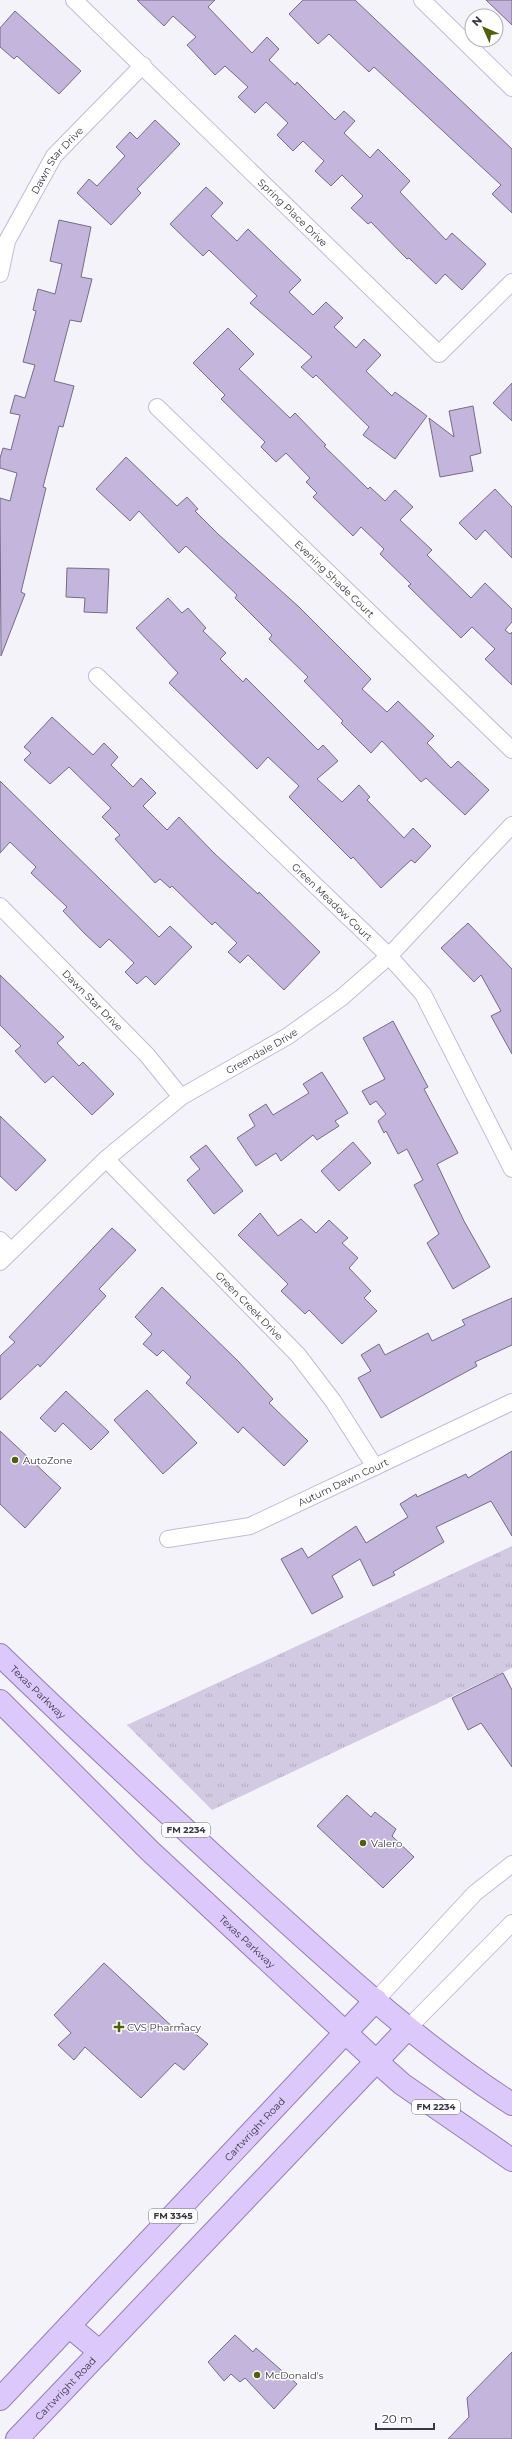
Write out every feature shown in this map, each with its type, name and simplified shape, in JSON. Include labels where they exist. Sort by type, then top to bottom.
[{"type":"main road","name":"Texas Parkway","points":[[0,1655],[142,1789],[376,2000],[439,2054],[512,2104]]},
{"type":"main road","name":"Texas Parkway","points":[[0,1701],[155,1856],[376,2061],[402,2084],[512,2160]]},
{"type":"main road","name":"Cartwright Road","points":[[0,2399],[376,2000]]},
{"type":"main road","name":"Cartwright Road","points":[[17,2439],[408,2028]]},
{"type":"main road","points":[[69,2326],[100,2352]]},
{"type":"street","name":"Spring Place Drive","points":[[74,0],[439,354],[512,282]]},
{"type":"street","points":[[422,0],[512,88]]},
{"type":"street","name":"Dawn Star Drive","points":[[0,274],[7,241],[54,156],[142,65]]},
{"type":"street","name":"Evening Shade Court","points":[[157,407],[512,750]]},
{"type":"street","name":"Green Meadow Court","points":[[97,676],[389,956],[422,994],[512,1169]]},
{"type":"street","name":"Greendale Drive","points":[[0,1262],[6,1245],[181,1097],[288,1036],[341,998],[389,956],[512,826]]},
{"type":"street","name":"Dawn Star Drive","points":[[0,906],[147,1055],[181,1097]]},
{"type":"street","name":"Green Creek Drive","points":[[106,1159],[298,1355],[333,1401],[375,1467]]},
{"type":"street","name":"Autum Dawn Court","points":[[168,1540],[250,1526],[512,1402]]},
{"type":"street","name":"Cartwright Road","points":[[376,2000],[475,1893],[512,1864]]},
{"type":"street","name":"Cartwright Road","points":[[408,2028],[512,1923]]},
{"type":"green space","points":[[512,1546],[512,1668],[212,1810],[127,1725]]},
{"type":"building","points":[[137,0],[215,0],[208,7],[252,53],[267,37],[279,49],[269,60],[295,85],[297,82],[335,120],[344,111],[355,121],[344,133],[370,158],[378,149],[410,181],[400,192],[446,240],[452,233],[486,264],[462,290],[445,274],[436,284],[409,258],[407,259],[371,222],[368,224],[351,208],[363,196],[342,175],[331,186],[315,171],[324,161],[303,141],[293,151],[277,135],[288,123],[266,102],[255,113],[238,97],[248,87],[225,66],[215,75],[187,45],[196,37],[173,16],[164,26]]},
{"type":"building","points":[[303,0],[355,0],[512,149],[512,213],[492,194],[501,185],[374,67],[369,72],[329,34],[318,44],[289,14]]},
{"type":"building","points":[[486,0],[512,0],[512,25],[504,17],[504,8],[494,8]]},
{"type":"building","points":[[15,11],[81,71],[59,94],[17,56],[14,59],[0,47],[0,28]]},
{"type":"building","points":[[155,120],[180,144],[137,189],[141,193],[111,225],[77,193],[89,179],[97,186],[125,156],[116,147],[130,132],[137,139]]},
{"type":"building","points":[[206,187],[223,203],[211,216],[237,241],[248,229],[301,280],[289,292],[313,315],[326,302],[343,318],[334,327],[356,348],[364,339],[381,355],[366,371],[392,396],[395,392],[427,416],[395,459],[363,435],[369,427],[316,375],[313,378],[301,367],[312,357],[250,303],[257,296],[209,250],[203,256],[170,224]]},
{"type":"building","points":[[59,220],[91,227],[81,277],[92,279],[81,322],[70,320],[54,381],[74,386],[63,427],[59,426],[43,487],[46,488],[21,592],[25,594],[1,656],[0,498],[10,501],[17,473],[0,468],[0,458],[3,448],[11,450],[20,415],[10,413],[15,395],[25,398],[35,365],[23,362],[36,311],[33,310],[38,289],[55,294],[62,264],[50,261]]},
{"type":"building","points":[[228,328],[254,354],[239,369],[290,418],[295,413],[326,445],[324,446],[368,489],[370,487],[385,501],[395,490],[413,507],[400,520],[432,550],[427,555],[471,598],[485,583],[512,609],[512,622],[505,630],[510,634],[512,632],[512,685],[485,659],[495,649],[472,627],[461,638],[408,586],[411,584],[380,554],[384,549],[361,527],[353,536],[313,497],[317,493],[306,482],[310,478],[286,453],[276,462],[261,447],[265,442],[221,399],[225,395],[193,363]]},
{"type":"building","points":[[512,383],[512,421],[493,403]]},
{"type":"building","points":[[473,406],[481,453],[470,456],[473,471],[440,477],[429,418],[454,437],[449,411]]},
{"type":"building","points":[[126,457],[177,506],[187,497],[198,509],[195,511],[218,534],[299,607],[371,679],[362,689],[387,712],[398,701],[434,736],[427,743],[451,768],[458,761],[489,790],[465,815],[426,778],[421,782],[382,741],[371,753],[341,723],[343,721],[304,681],[308,677],[269,639],[272,635],[235,598],[237,595],[186,546],[179,553],[139,511],[130,521],[96,489]]},
{"type":"building","points":[[495,489],[512,507],[512,558],[485,530],[476,540],[459,523]]},
{"type":"building","points":[[67,568],[109,569],[107,613],[84,612],[85,598],[66,597]]},
{"type":"building","points":[[168,598],[182,613],[188,608],[206,628],[203,631],[226,653],[220,659],[243,682],[246,678],[318,750],[323,745],[338,761],[317,779],[342,802],[359,785],[370,797],[367,800],[404,838],[413,828],[431,846],[415,863],[411,860],[381,888],[353,857],[351,859],[289,797],[299,786],[268,757],[257,769],[169,683],[178,673],[136,628]]},
{"type":"building","points":[[52,717],[93,755],[104,743],[118,757],[111,765],[133,787],[141,778],[156,793],[143,806],[167,830],[179,817],[215,854],[258,894],[259,892],[320,952],[284,990],[248,955],[240,963],[228,952],[237,943],[215,922],[212,925],[172,886],[170,888],[160,879],[155,883],[115,839],[120,835],[102,817],[111,808],[69,767],[50,784],[24,760],[31,753],[24,747]]},
{"type":"building","points":[[0,781],[159,937],[170,926],[192,947],[155,985],[146,976],[137,984],[125,972],[134,963],[109,939],[100,948],[85,934],[63,911],[67,907],[31,873],[36,867],[10,842],[0,853]]},
{"type":"building","points":[[468,923],[512,969],[512,1054],[491,1016],[501,1011],[481,975],[474,982],[441,948]]},
{"type":"building","points":[[0,975],[64,1037],[57,1043],[79,1066],[83,1062],[114,1094],[92,1115],[53,1076],[45,1083],[15,1051],[21,1046],[0,1025]]},
{"type":"building","points":[[393,1021],[428,1087],[424,1089],[458,1153],[437,1164],[464,1221],[490,1267],[453,1289],[427,1243],[439,1234],[414,1185],[423,1180],[407,1149],[398,1154],[386,1131],[384,1133],[378,1121],[386,1114],[376,1101],[370,1105],[362,1091],[385,1079],[363,1038]]},
{"type":"building","points":[[322,1072],[348,1113],[335,1121],[339,1126],[317,1140],[313,1135],[281,1161],[276,1153],[256,1166],[237,1138],[255,1126],[249,1115],[266,1104],[273,1115],[309,1093],[303,1084]]},
{"type":"building","points":[[0,1116],[46,1160],[16,1191],[0,1176]]},
{"type":"building","points":[[353,1142],[371,1163],[339,1191],[321,1171]]},
{"type":"building","points":[[206,1145],[243,1191],[214,1214],[187,1180],[200,1169],[190,1157]]},
{"type":"building","points":[[260,1213],[278,1236],[301,1219],[316,1233],[329,1220],[348,1238],[342,1243],[358,1258],[349,1268],[371,1291],[364,1298],[377,1311],[342,1344],[309,1310],[305,1314],[281,1291],[288,1284],[238,1235]]},
{"type":"building","points":[[112,1228],[136,1250],[99,1289],[106,1296],[40,1367],[38,1364],[0,1400],[0,1356],[15,1342],[9,1337]]},
{"type":"building","points":[[162,1287],[238,1361],[273,1399],[269,1403],[308,1441],[284,1466],[243,1427],[238,1433],[186,1383],[191,1377],[163,1350],[157,1356],[143,1344],[152,1334],[135,1317]]},
{"type":"building","points":[[512,1298],[512,1345],[475,1362],[477,1366],[381,1418],[358,1378],[371,1371],[361,1355],[379,1344],[385,1355],[428,1333],[432,1341],[465,1325],[462,1320]]},
{"type":"building","points":[[147,1390],[197,1443],[163,1474],[114,1420]]},
{"type":"building","points":[[66,1391],[109,1432],[91,1450],[63,1423],[55,1432],[40,1418]]},
{"type":"building","name":"AutoZone","points":[[0,1431],[61,1488],[25,1528],[0,1504]]},
{"type":"building","points":[[512,1451],[512,1536],[491,1501],[436,1527],[444,1542],[393,1572],[395,1575],[373,1586],[360,1559],[332,1576],[343,1597],[312,1614],[281,1559],[302,1548],[308,1558],[356,1526],[366,1543],[408,1517],[400,1504],[416,1494],[417,1497],[466,1474],[468,1478]]},
{"type":"building","points":[[503,1673],[512,1690],[512,1767],[481,1723],[468,1730],[452,1698]]},
{"type":"building","points":[[347,1795],[371,1817],[375,1812],[396,1829],[392,1836],[414,1857],[383,1888],[317,1826]]},
{"type":"building","name":"CVS Pharmacy","points":[[104,1963],[177,2031],[182,2023],[208,2044],[184,2070],[175,2063],[141,2098],[85,2047],[74,2060],[58,2045],[71,2033],[54,2015]]},
{"type":"building","points":[[235,2335],[253,2352],[256,2348],[297,2384],[274,2409],[245,2378],[240,2382],[231,2374],[224,2381],[208,2362]]},
{"type":"building","points":[[512,2352],[512,2439],[448,2439],[469,2417],[467,2398]]},
{"type":"place","name":"AutoZone","points":[[15,1460]]},
{"type":"place","name":"Valero","points":[[363,1843]]},
{"type":"place","name":"CVS Pharmacy","points":[[119,2027]]},
{"type":"place","name":"McDonald's","points":[[257,2375]]}]
